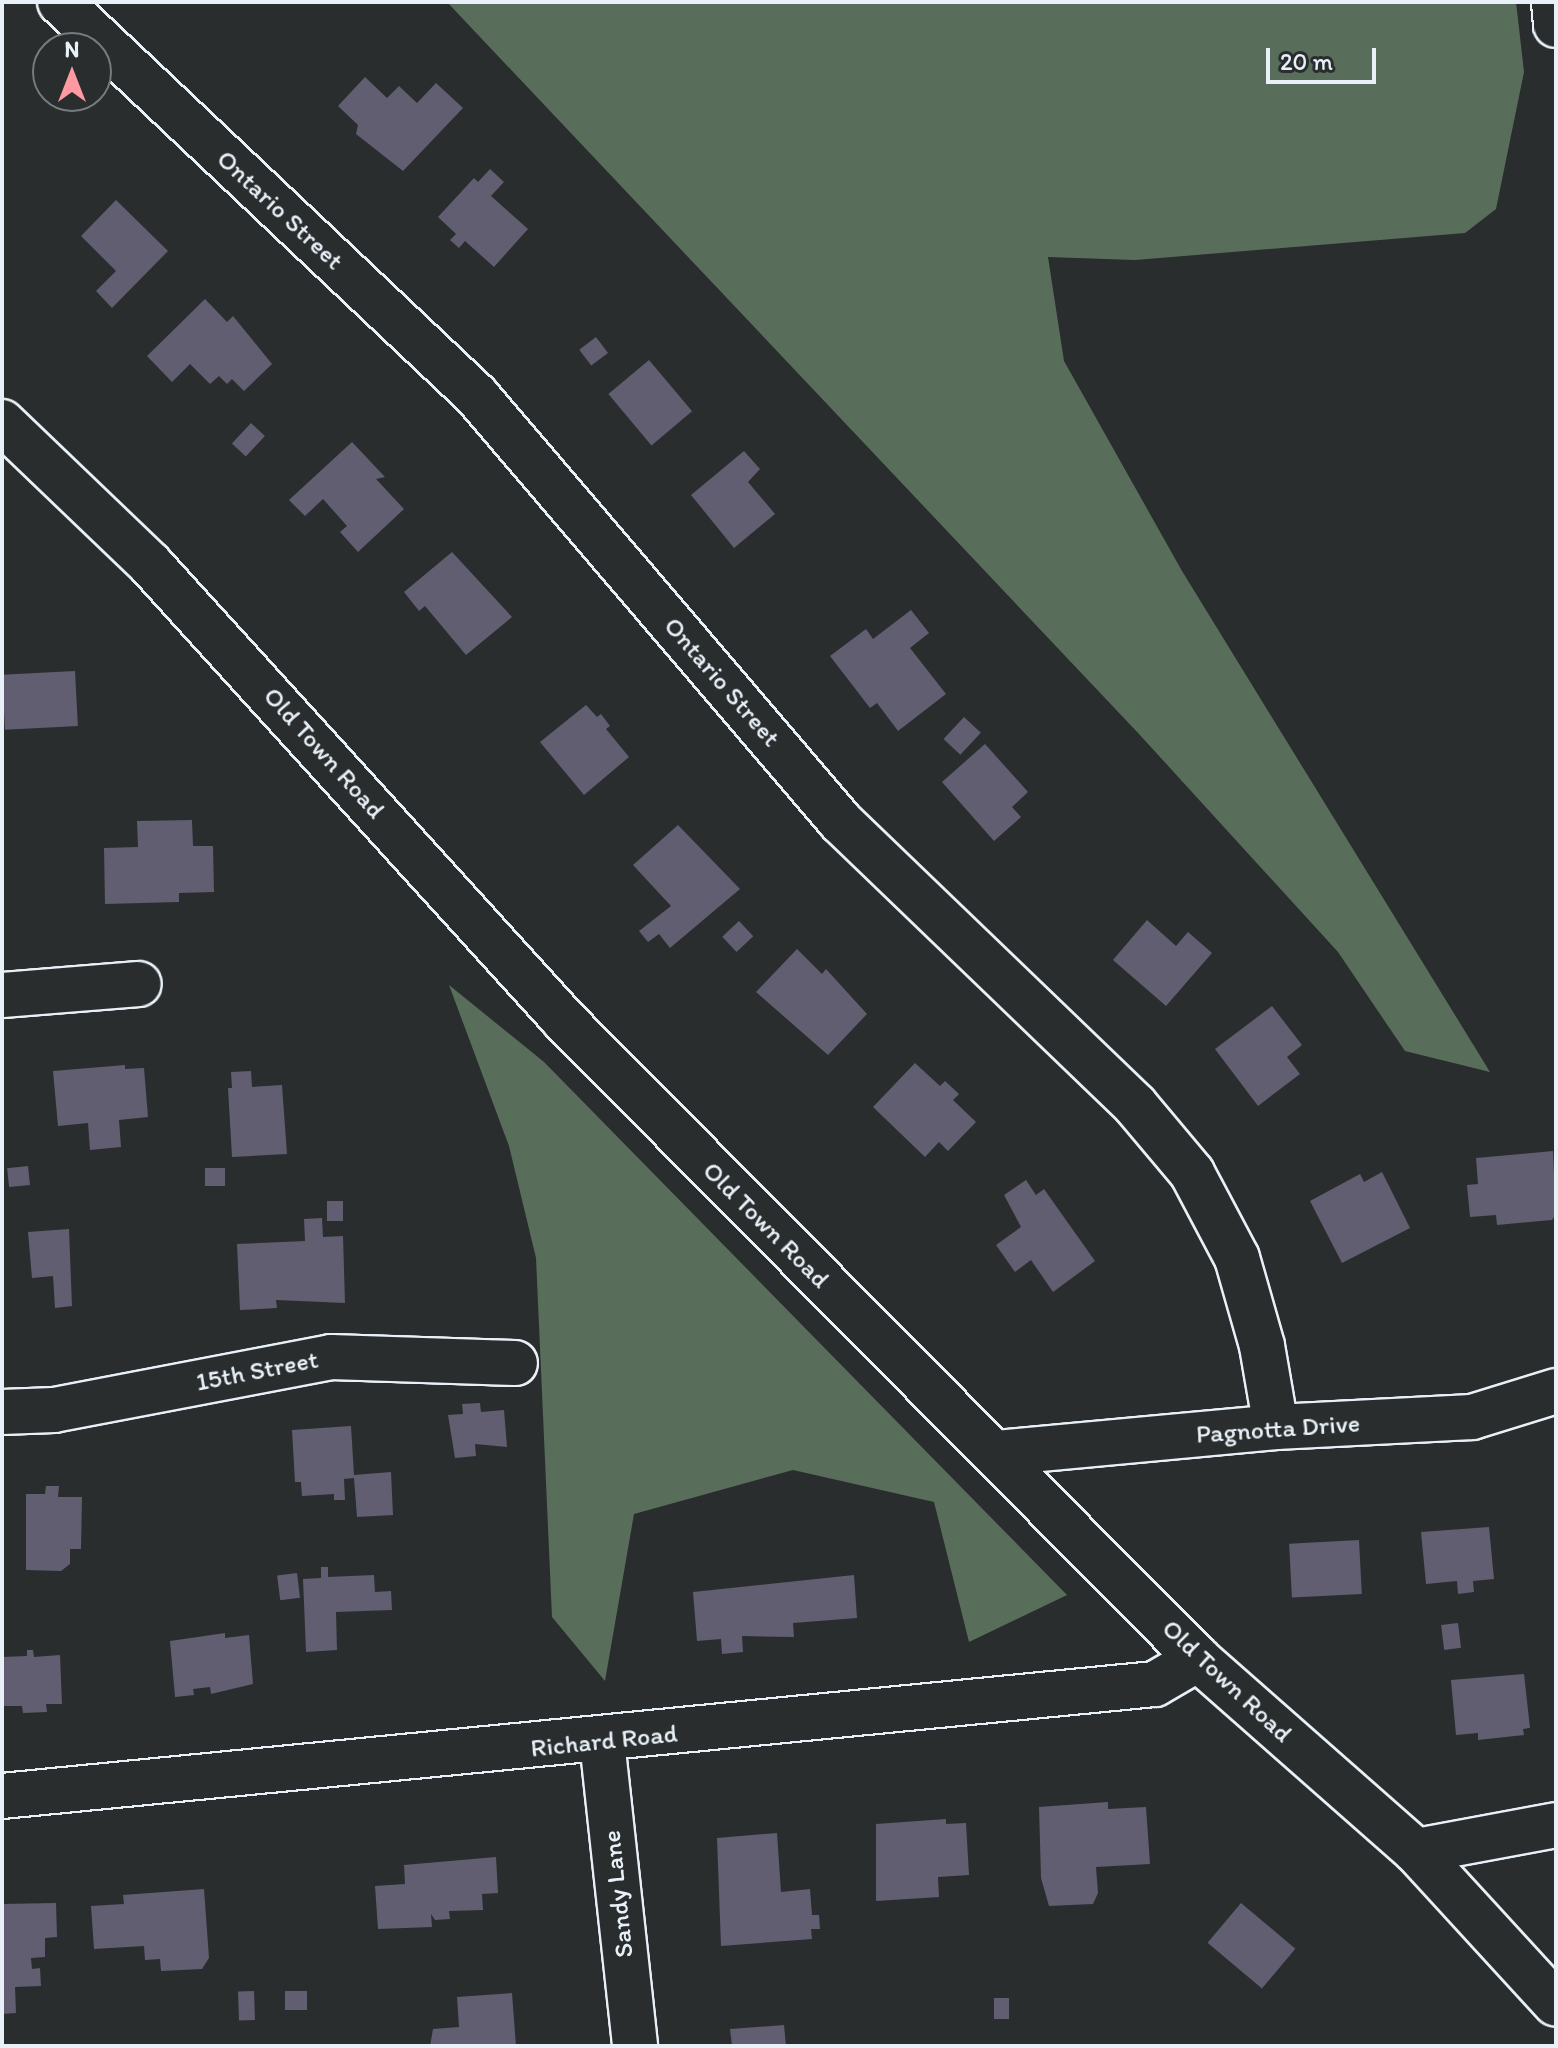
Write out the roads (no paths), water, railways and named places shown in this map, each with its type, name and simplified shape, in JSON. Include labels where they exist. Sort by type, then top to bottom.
[{"type":"street","name":"Ontario Street","points":[[60,2],[476,395],[841,822],[1135,1105],[1192,1173],[1237,1258],[1262,1346],[1276,1427]]},
{"type":"street","points":[[1554,2],[1556,25]]},
{"type":"street","name":"Old Town Road","points":[[2,422],[161,575],[575,1031],[1198,1659],[1416,1851],[1556,2004]]},
{"type":"street","points":[[2,995],[139,984]]},
{"type":"street","name":"15th Street","points":[[2,1412],[54,1410],[331,1357],[515,1363]]},
{"type":"street","name":"Pagnotta Drive","points":[[997,1453],[1276,1427],[1472,1417],[1556,1391]]},
{"type":"street","name":"Richard Road","points":[[2,1796],[602,1741],[1155,1684],[1198,1659]]},
{"type":"street","name":"Sandy Lane","points":[[602,1741],[635,2046]]},
{"type":"street","points":[[1416,1851],[1556,1825]]}]
